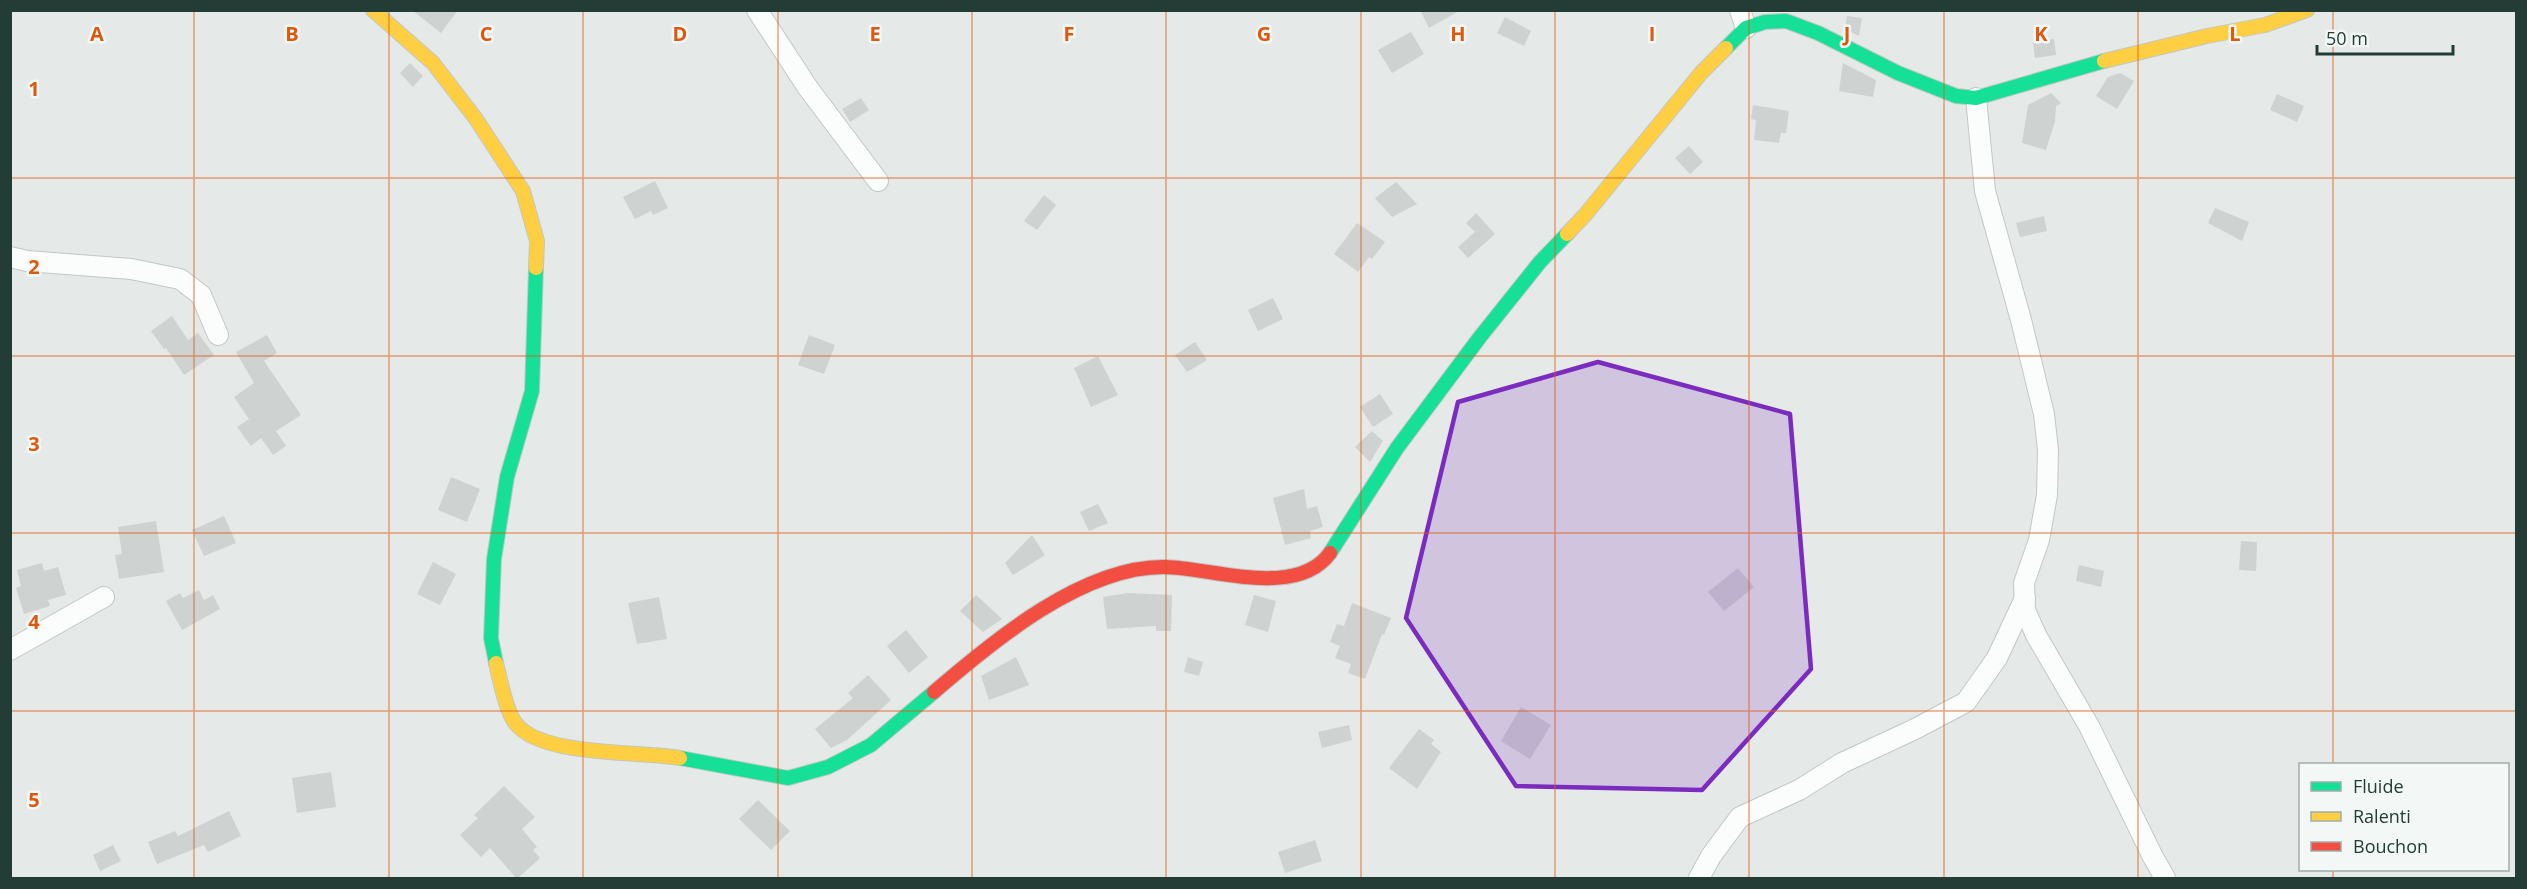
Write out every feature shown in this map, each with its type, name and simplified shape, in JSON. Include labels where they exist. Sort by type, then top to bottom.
[{"type":"street","points":[[373,10],[433,63],[476,119],[523,191],[537,241],[532,391],[507,477],[494,559],[491,638],[503,693],[516,724],[538,739],[590,752],[666,756],[788,778],[828,766],[871,745],[972,659],[1057,599],[1097,582],[1128,572],[1165,567],[1215,574],[1274,578],[1303,574],[1324,561],[1397,448],[1480,337],[1540,262],[1585,215],[1743,19],[1764,22],[1786,21],[1818,33],[1898,73],[1956,96],[1976,98],[2115,57],[2205,35],[2273,25],[2307,10]]},
{"type":"street","points":[[757,10],[808,88],[878,181]]},
{"type":"street","points":[[1976,98],[1985,190],[2044,414],[2048,450],[2047,495],[2039,540],[2024,582],[2025,610],[2036,635],[2090,726],[2153,857],[2166,879]]},
{"type":"street","points":[[10,257],[27,261],[131,269],[180,279],[201,295],[218,334]]},
{"type":"street","points":[[10,650],[104,597]]},
{"type":"street","points":[[1699,879],[1711,856],[1740,817],[1799,790],[1842,763],[1966,702],[1997,658],[2025,598]]},
{"type":"highlighted area","points":[[1598,362],[1790,414],[1811,669],[1702,790],[1516,786],[1406,618],[1458,402]]},
{"type":"building","points":[[412,10],[458,10],[441,33]]},
{"type":"building","points":[[1420,10],[1461,10],[1429,28]]},
{"type":"building","points":[[1847,16],[1862,18],[1859,36],[1845,29]]},
{"type":"building","points":[[1505,17],[1531,31],[1524,46],[1497,33]]},
{"type":"building","points":[[1411,32],[1424,54],[1392,73],[1378,50]]},
{"type":"building","points":[[2054,39],[2056,55],[2035,58],[2033,42]]},
{"type":"building","points":[[410,63],[423,76],[413,87],[400,73]]},
{"type":"building","points":[[1843,63],[1876,80],[1873,97],[1839,91]]},
{"type":"building","points":[[2120,73],[2134,81],[2117,109],[2096,96],[2108,77]]},
{"type":"building","points":[[2051,93],[2061,103],[2056,106],[2055,121],[2046,150],[2022,143],[2028,105]]},
{"type":"building","points":[[2277,94],[2304,106],[2297,122],[2270,110]]},
{"type":"building","points":[[861,98],[869,110],[850,122],[842,109]]},
{"type":"building","points":[[1753,105],[1789,111],[1786,133],[1781,133],[1779,143],[1754,140],[1756,120],[1751,119]]},
{"type":"building","points":[[1689,146],[1703,162],[1690,174],[1675,158]]},
{"type":"building","points":[[655,181],[668,208],[653,215],[651,211],[635,219],[623,197]]},
{"type":"building","points":[[1396,182],[1417,204],[1392,217],[1375,198]]},
{"type":"building","points":[[1044,195],[1056,205],[1037,230],[1024,221]]},
{"type":"building","points":[[2215,208],[2249,222],[2242,241],[2208,223]]},
{"type":"building","points":[[1476,213],[1495,234],[1468,258],[1458,247],[1475,232],[1466,223]]},
{"type":"building","points":[[2044,216],[2047,231],[2020,237],[2016,223]]},
{"type":"building","points":[[1357,223],[1385,242],[1372,259],[1369,257],[1358,272],[1334,254]]},
{"type":"building","points":[[1273,298],[1283,319],[1258,331],[1248,310]]},
{"type":"building","points":[[172,316],[188,340],[198,333],[214,355],[184,375],[166,348],[164,349],[151,331]]},
{"type":"building","points":[[267,335],[277,353],[264,361],[301,415],[276,431],[286,446],[273,455],[261,438],[251,446],[237,427],[249,419],[234,397],[254,383],[236,352]]},
{"type":"building","points":[[809,335],[835,345],[824,374],[798,365]]},
{"type":"building","points":[[1195,342],[1207,360],[1187,372],[1175,355]]},
{"type":"building","points":[[1098,356],[1118,395],[1091,407],[1074,368]]},
{"type":"building","points":[[1380,394],[1393,414],[1373,427],[1360,407]]},
{"type":"building","points":[[1372,431],[1383,441],[1370,462],[1355,447]]},
{"type":"building","points":[[451,477],[480,489],[467,522],[438,510]]},
{"type":"building","points":[[1304,489],[1307,509],[1317,506],[1323,527],[1310,531],[1311,538],[1285,545],[1273,498]]},
{"type":"building","points":[[1098,504],[1108,523],[1089,531],[1080,512]]},
{"type":"building","points":[[224,516],[236,543],[204,556],[192,530]]},
{"type":"building","points":[[156,521],[164,572],[119,579],[115,555],[122,554],[118,527]]},
{"type":"building","points":[[1032,535],[1045,555],[1013,575],[1005,563]]},
{"type":"building","points":[[2241,541],[2257,542],[2256,571],[2239,570]]},
{"type":"building","points":[[433,562],[456,574],[440,605],[417,594]]},
{"type":"building","points":[[42,563],[44,571],[58,567],[66,595],[48,600],[50,606],[24,614],[16,588],[21,586],[17,570]]},
{"type":"building","points":[[2079,565],[2104,571],[2101,587],[2076,581]]},
{"type":"building","points":[[1738,568],[1754,587],[1724,611],[1708,592]]},
{"type":"building","points":[[199,590],[204,600],[213,595],[220,609],[182,630],[166,601],[180,593],[183,598]]},
{"type":"building","points":[[1128,593],[1172,595],[1171,631],[1156,631],[1156,626],[1107,629],[1103,597]]},
{"type":"building","points":[[976,595],[1002,619],[983,632],[960,611]]},
{"type":"building","points":[[1254,595],[1276,601],[1268,632],[1245,625]]},
{"type":"building","points":[[659,597],[667,639],[637,644],[628,603]]},
{"type":"building","points":[[1352,603],[1391,618],[1384,635],[1382,634],[1365,679],[1348,673],[1351,664],[1335,658],[1340,646],[1330,642],[1337,624],[1344,626]]},
{"type":"building","points":[[906,630],[928,657],[909,673],[887,646]]},
{"type":"building","points":[[1016,657],[1029,685],[989,700],[981,676]]},
{"type":"building","points":[[1188,657],[1203,662],[1199,676],[1184,672]]},
{"type":"building","points":[[868,675],[891,700],[847,740],[831,748],[815,729],[853,698],[848,693]]},
{"type":"building","points":[[1521,707],[1551,725],[1530,759],[1501,741]]},
{"type":"building","points":[[1349,725],[1352,740],[1322,748],[1318,732]]},
{"type":"building","points":[[1419,729],[1434,740],[1431,744],[1441,752],[1417,789],[1389,768]]},
{"type":"building","points":[[331,772],[336,807],[297,813],[292,778]]},
{"type":"building","points":[[504,786],[535,817],[522,829],[537,847],[533,850],[540,858],[517,879],[490,848],[481,857],[460,835],[478,818],[474,815]]},
{"type":"building","points":[[758,800],[790,831],[771,850],[739,819]]},
{"type":"building","points":[[229,811],[241,836],[208,852],[204,845],[157,864],[148,842],[175,831],[178,836]]},
{"type":"building","points":[[1315,840],[1322,861],[1285,873],[1278,852]]},
{"type":"building","points":[[113,845],[121,861],[100,871],[93,855]]},
{"type":"traffic: fast","points":[[1726,48],[1746,28],[1765,22],[1786,21],[1818,33],[1898,73],[1956,96],[1976,98],[2104,61]]},
{"type":"traffic: fast","points":[[1330,553],[1397,448],[1480,337],[1540,262],[1567,234]]},
{"type":"traffic: fast","points":[[496,663],[491,638],[494,559],[507,477],[532,391],[536,268]]},
{"type":"traffic: fast","points":[[680,758],[788,778],[828,767],[871,745],[934,692]]},
{"type":"traffic: slow","points":[[373,10],[433,63],[476,119],[523,191],[537,241],[536,268]]},
{"type":"traffic: slow","points":[[2104,61],[2207,36],[2265,25],[2307,10]]},
{"type":"traffic: slow","points":[[1567,234],[1701,73],[1726,48]]},
{"type":"traffic: slow","points":[[496,663],[512,719],[529,735],[547,742],[593,751],[680,758]]},
{"type":"traffic: jam","points":[[934,692],[984,651],[1041,610],[1072,592],[1103,579],[1135,570],[1166,567],[1253,578],[1276,578],[1297,575],[1315,567],[1330,553]]}]
